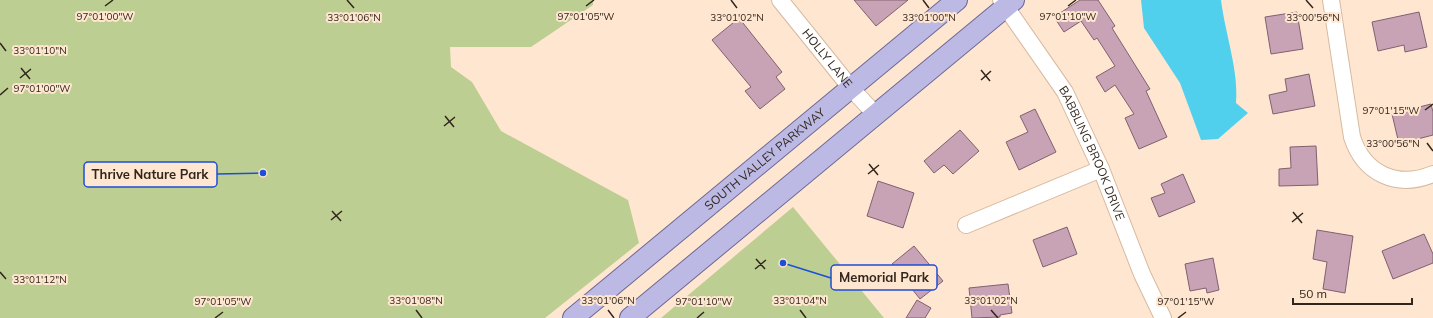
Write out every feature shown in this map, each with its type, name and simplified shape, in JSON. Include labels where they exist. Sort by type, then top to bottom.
[{"type":"main road","name":"SOUTH VALLEY PARKWAY","points":[[573,318],[957,0]]},
{"type":"main road","points":[[630,318],[876,115],[1007,2]]},
{"type":"street","name":"HOLLY LANE","points":[[780,0],[851,88],[876,115]]},
{"type":"street","points":[[1331,0],[1352,137],[1356,150],[1371,168],[1391,179],[1406,181],[1433,174]]},
{"type":"street","name":"BABBLING BROOK DRIVE","points":[[1007,2],[1066,92],[1101,169],[1142,274],[1163,318]]},
{"type":"street","points":[[966,225],[1101,169]]},
{"type":"green space","points":[[0,0],[593,0],[593,5],[531,47],[450,47],[451,67],[472,82],[501,131],[628,200],[639,243],[545,318],[0,318]]},
{"type":"green space","points":[[793,207],[884,318],[661,318]]},
{"type":"water","points":[[1141,0],[1221,0],[1234,65],[1236,103],[1248,113],[1218,139],[1201,140],[1180,83],[1144,28]]},
{"type":"building","points":[[854,0],[908,0],[876,26]]},
{"type":"building","points":[[1080,0],[1098,0],[1115,26],[1112,28],[1150,89],[1146,91],[1167,137],[1139,149],[1125,118],[1134,114],[1115,85],[1105,92],[1096,77],[1115,66],[1097,38],[1094,40],[1081,21],[1064,32],[1054,17]]},
{"type":"building","points":[[1297,12],[1303,49],[1271,54],[1265,17]]},
{"type":"building","points":[[1419,12],[1427,47],[1405,52],[1404,45],[1378,51],[1372,22]]},
{"type":"building","points":[[739,18],[782,72],[776,77],[785,89],[760,109],[745,91],[751,87],[712,40]]},
{"type":"building","points":[[1309,74],[1315,106],[1273,114],[1269,95],[1287,91],[1285,79]]},
{"type":"building","points":[[1431,104],[1433,112],[1433,135],[1399,144],[1392,114]]},
{"type":"building","points":[[1035,109],[1056,152],[1019,170],[1006,142],[1028,132],[1020,116]]},
{"type":"building","points":[[960,130],[979,151],[953,174],[944,165],[934,173],[924,161]]},
{"type":"building","points":[[1316,146],[1318,185],[1279,186],[1279,169],[1291,168],[1290,147]]},
{"type":"building","points":[[1183,174],[1195,202],[1159,217],[1151,198],[1165,193],[1161,184]]},
{"type":"building","points":[[878,181],[914,193],[903,228],[867,216]]},
{"type":"building","points":[[1067,227],[1077,254],[1043,267],[1033,240]]},
{"type":"building","points":[[1317,230],[1353,236],[1345,293],[1323,289],[1327,262],[1313,259]]},
{"type":"building","points":[[1424,234],[1433,254],[1433,263],[1393,279],[1382,251]]},
{"type":"building","points":[[914,246],[943,281],[920,299],[892,264]]},
{"type":"building","points":[[1213,258],[1219,290],[1207,293],[1206,288],[1190,291],[1185,264]]},
{"type":"building","points":[[1008,284],[1012,313],[1000,315],[1000,317],[972,318],[969,288]]},
{"type":"building","points":[[917,300],[931,308],[925,318],[906,318]]},
{"type":"place","name":"Thrive Nature Park","points":[[263,173]]},
{"type":"place","name":"Memorial Park","points":[[783,263]]}]
